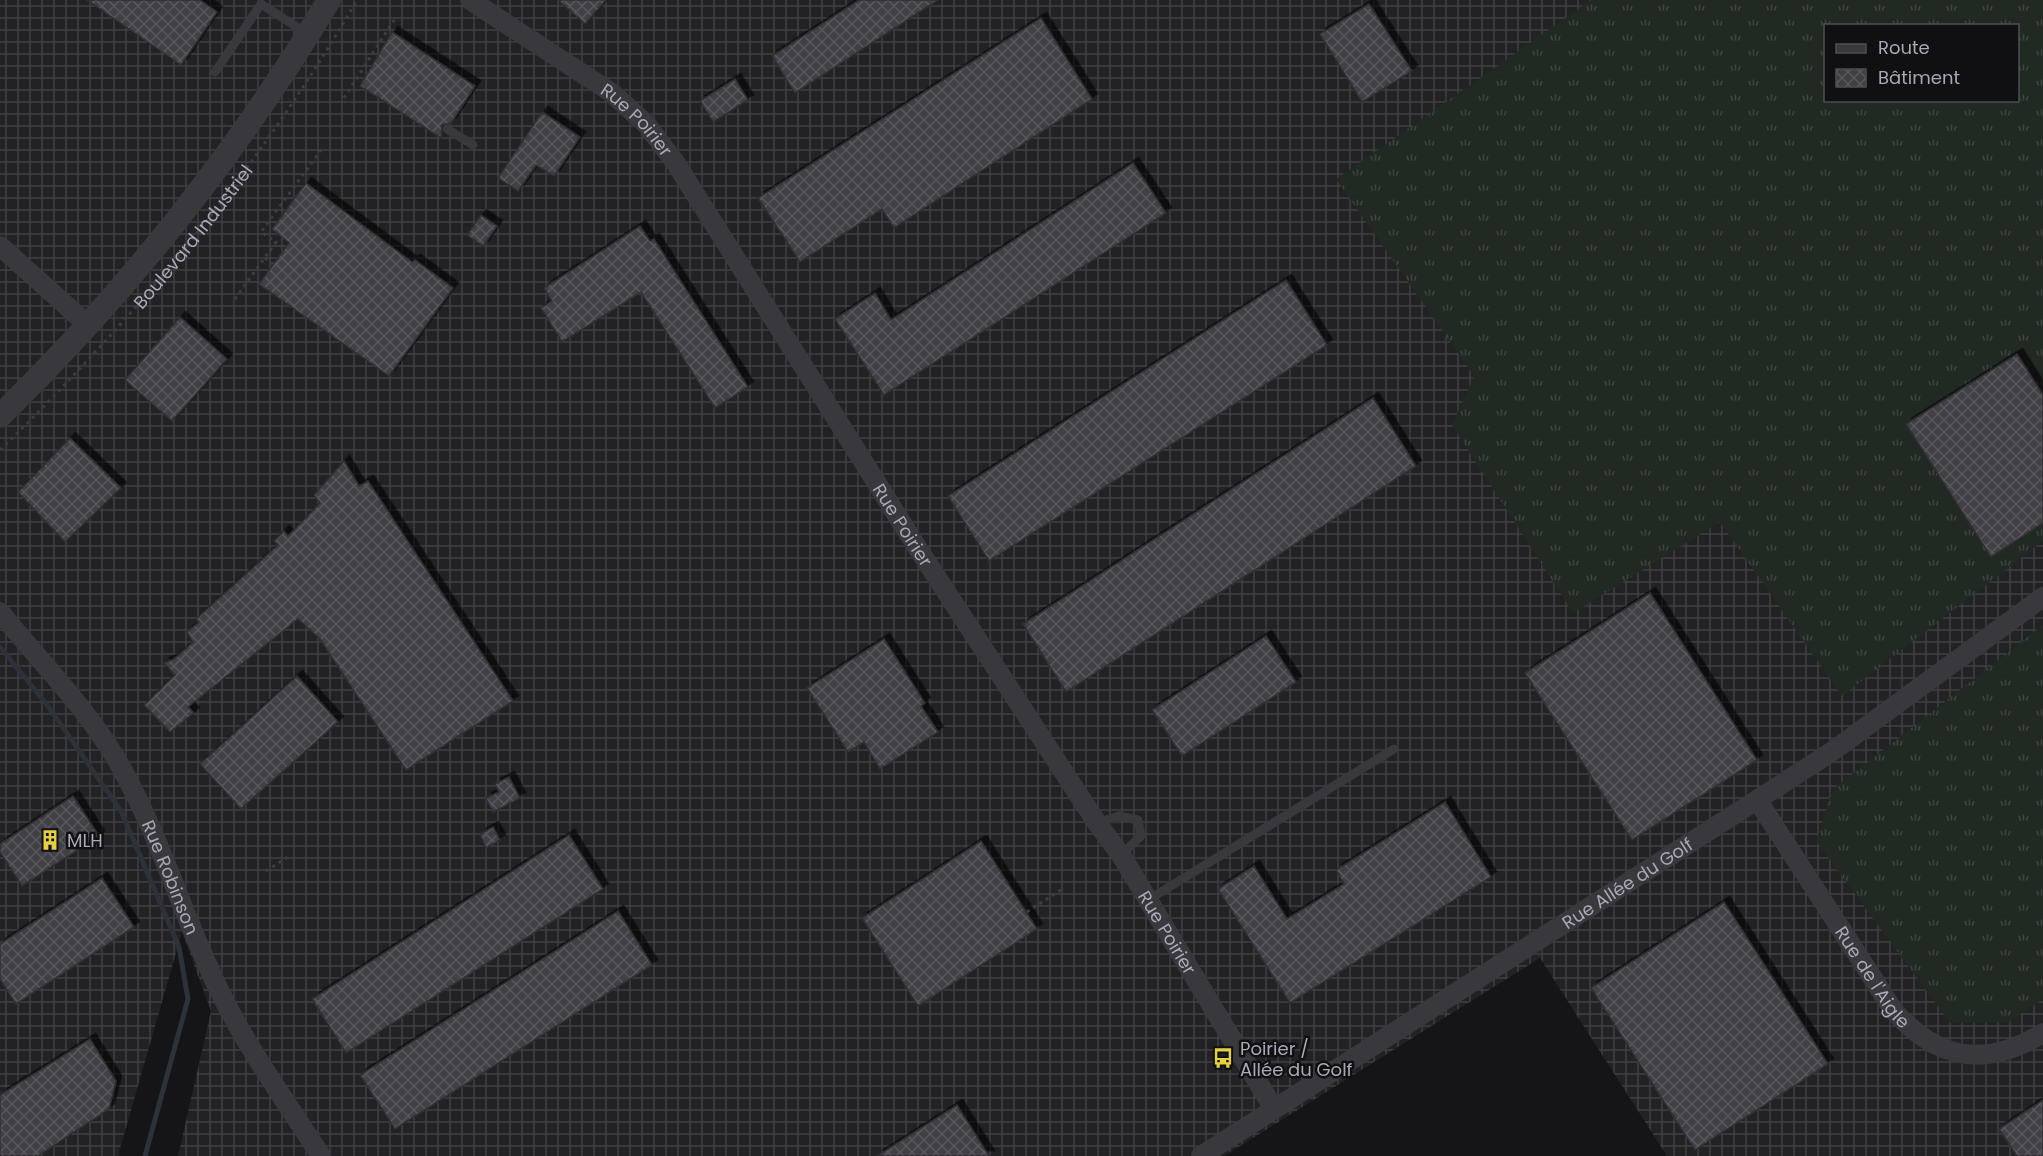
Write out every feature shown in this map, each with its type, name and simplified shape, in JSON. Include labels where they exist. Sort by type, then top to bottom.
[{"type":"street","name":"Boulevard Industriel","points":[[0,416],[88,325],[197,193],[242,132],[329,0]]},
{"type":"street","name":"Rue Poirier","points":[[470,0],[612,93],[646,124],[680,170],[921,553],[1097,823],[1121,855],[1274,1109]]},
{"type":"street","points":[[0,246],[88,325]]},
{"type":"street","name":"Rue Allée du Golf","points":[[1201,1156],[1758,801],[1864,729],[2043,597]]},
{"type":"street","name":"Rue Robinson","points":[[0,612],[98,732],[122,768],[153,828],[221,994],[244,1036],[321,1156]]},
{"type":"street","name":"Rue de l'Aigle","points":[[1758,801],[1894,1011],[1911,1031],[1946,1050],[1975,1055],[1997,1053],[2019,1046],[2043,1033]]},
{"type":"lane","points":[[214,72],[259,2],[308,34]]},
{"type":"lane","points":[[447,129],[473,145]]},
{"type":"lane","points":[[1148,900],[1394,749]]},
{"type":"lane","points":[[1097,823],[1119,816],[1138,820],[1142,836],[1121,855]]},
{"type":"path","name":"Boulevard Industriel","points":[[0,450],[101,346],[216,208],[300,90],[357,0]]},
{"type":"path","points":[[344,98],[396,17]]},
{"type":"path","points":[[235,299],[276,242],[261,232],[324,146]]},
{"type":"path","points":[[265,258],[273,264]]},
{"type":"path","points":[[266,871],[291,855]]},
{"type":"path","points":[[1027,912],[1062,889]]},
{"type":"shaded area","points":[[0,0],[2043,0],[2043,1156],[1667,1156],[1540,958],[1224,1156],[178,1156],[211,1011],[182,932],[119,1152],[120,1156],[0,1156]]},
{"type":"green space","points":[[1591,0],[2043,0],[2043,541],[1842,696],[1720,522],[1573,613],[1452,425],[1474,376],[1336,179]]},
{"type":"green space","points":[[2043,625],[2043,999],[2009,1022],[1950,1023],[1816,841],[1833,789]]},
{"type":"building","points":[[87,0],[200,0],[217,12],[181,65]]},
{"type":"building","points":[[558,0],[606,0],[585,24]]},
{"type":"building","points":[[859,0],[938,0],[795,93],[772,56]]},
{"type":"building","points":[[1369,4],[1412,71],[1362,102],[1320,34]]},
{"type":"building","points":[[1041,18],[1092,99],[894,228],[882,209],[800,262],[758,198]]},
{"type":"building","points":[[392,32],[475,86],[451,123],[442,125],[441,138],[360,86]]},
{"type":"building","points":[[735,79],[748,100],[713,122],[700,101]]},
{"type":"building","points":[[542,112],[580,137],[554,176],[536,165],[518,191],[498,178]]},
{"type":"building","points":[[1133,163],[1166,213],[884,395],[835,319],[875,293],[891,320]]},
{"type":"building","points":[[306,183],[412,262],[415,260],[453,288],[389,376],[259,284],[289,243],[272,229]]},
{"type":"building","points":[[481,215],[497,226],[483,246],[467,235]]},
{"type":"building","points":[[640,226],[650,241],[654,239],[748,387],[715,408],[641,292],[562,342],[541,308],[552,301],[544,288]]},
{"type":"building","points":[[1286,280],[1327,345],[989,561],[948,496]]},
{"type":"building","points":[[180,317],[227,359],[172,421],[125,380]]},
{"type":"building","points":[[2017,354],[2043,395],[2043,523],[1991,557],[1906,424]]},
{"type":"building","points":[[1373,398],[1416,466],[1066,692],[1023,624]]},
{"type":"building","points":[[70,438],[121,488],[65,542],[18,492]]},
{"type":"building","points":[[344,461],[359,486],[368,481],[513,701],[406,770],[320,639],[298,619],[188,707],[194,713],[170,732],[144,705],[175,675],[164,663],[174,659],[193,642],[187,632],[199,622],[196,619],[278,545],[274,541],[284,531],[288,536],[320,503],[314,495]]},
{"type":"building","points":[[1650,593],[1757,760],[1632,840],[1525,673]]},
{"type":"building","points":[[1266,636],[1296,682],[1182,756],[1152,710]]},
{"type":"building","points":[[884,639],[925,703],[921,706],[938,732],[880,769],[864,742],[848,752],[807,688]]},
{"type":"building","points":[[297,676],[338,722],[241,809],[200,764]]},
{"type":"building","points":[[509,777],[520,798],[493,812],[486,798],[499,792],[495,784]]},
{"type":"building","name":"MLH","points":[[73,796],[99,836],[22,886],[0,852],[0,844]]},
{"type":"building","points":[[1445,802],[1491,877],[1290,1003],[1218,889],[1254,866],[1287,919],[1344,884],[1336,870]]},
{"type":"building","points":[[493,827],[500,840],[486,848],[480,834]]},
{"type":"building","points":[[569,835],[603,889],[346,1053],[312,999]]},
{"type":"building","points":[[981,841],[1037,929],[918,1006],[862,918]]},
{"type":"building","points":[[102,878],[134,927],[16,1004],[0,979],[0,944]]},
{"type":"building","points":[[1724,902],[1828,1064],[1695,1150],[1591,988]]},
{"type":"building","points":[[618,911],[652,965],[395,1129],[360,1075]]},
{"type":"building","points":[[90,1039],[116,1081],[109,1109],[38,1156],[0,1156],[0,1095]]},
{"type":"building","points":[[2043,1100],[2043,1156],[2017,1156],[1999,1129]]},
{"type":"building","points":[[957,1105],[989,1156],[877,1156]]},
{"type":"waterway","points":[[0,647],[48,706],[121,811],[179,947],[188,999],[145,1156]]},
{"type":"place","name":"MLH","points":[[50,840]]},
{"type":"place","name":"Poirier / Allée du Golf","points":[[1223,1058]]}]
